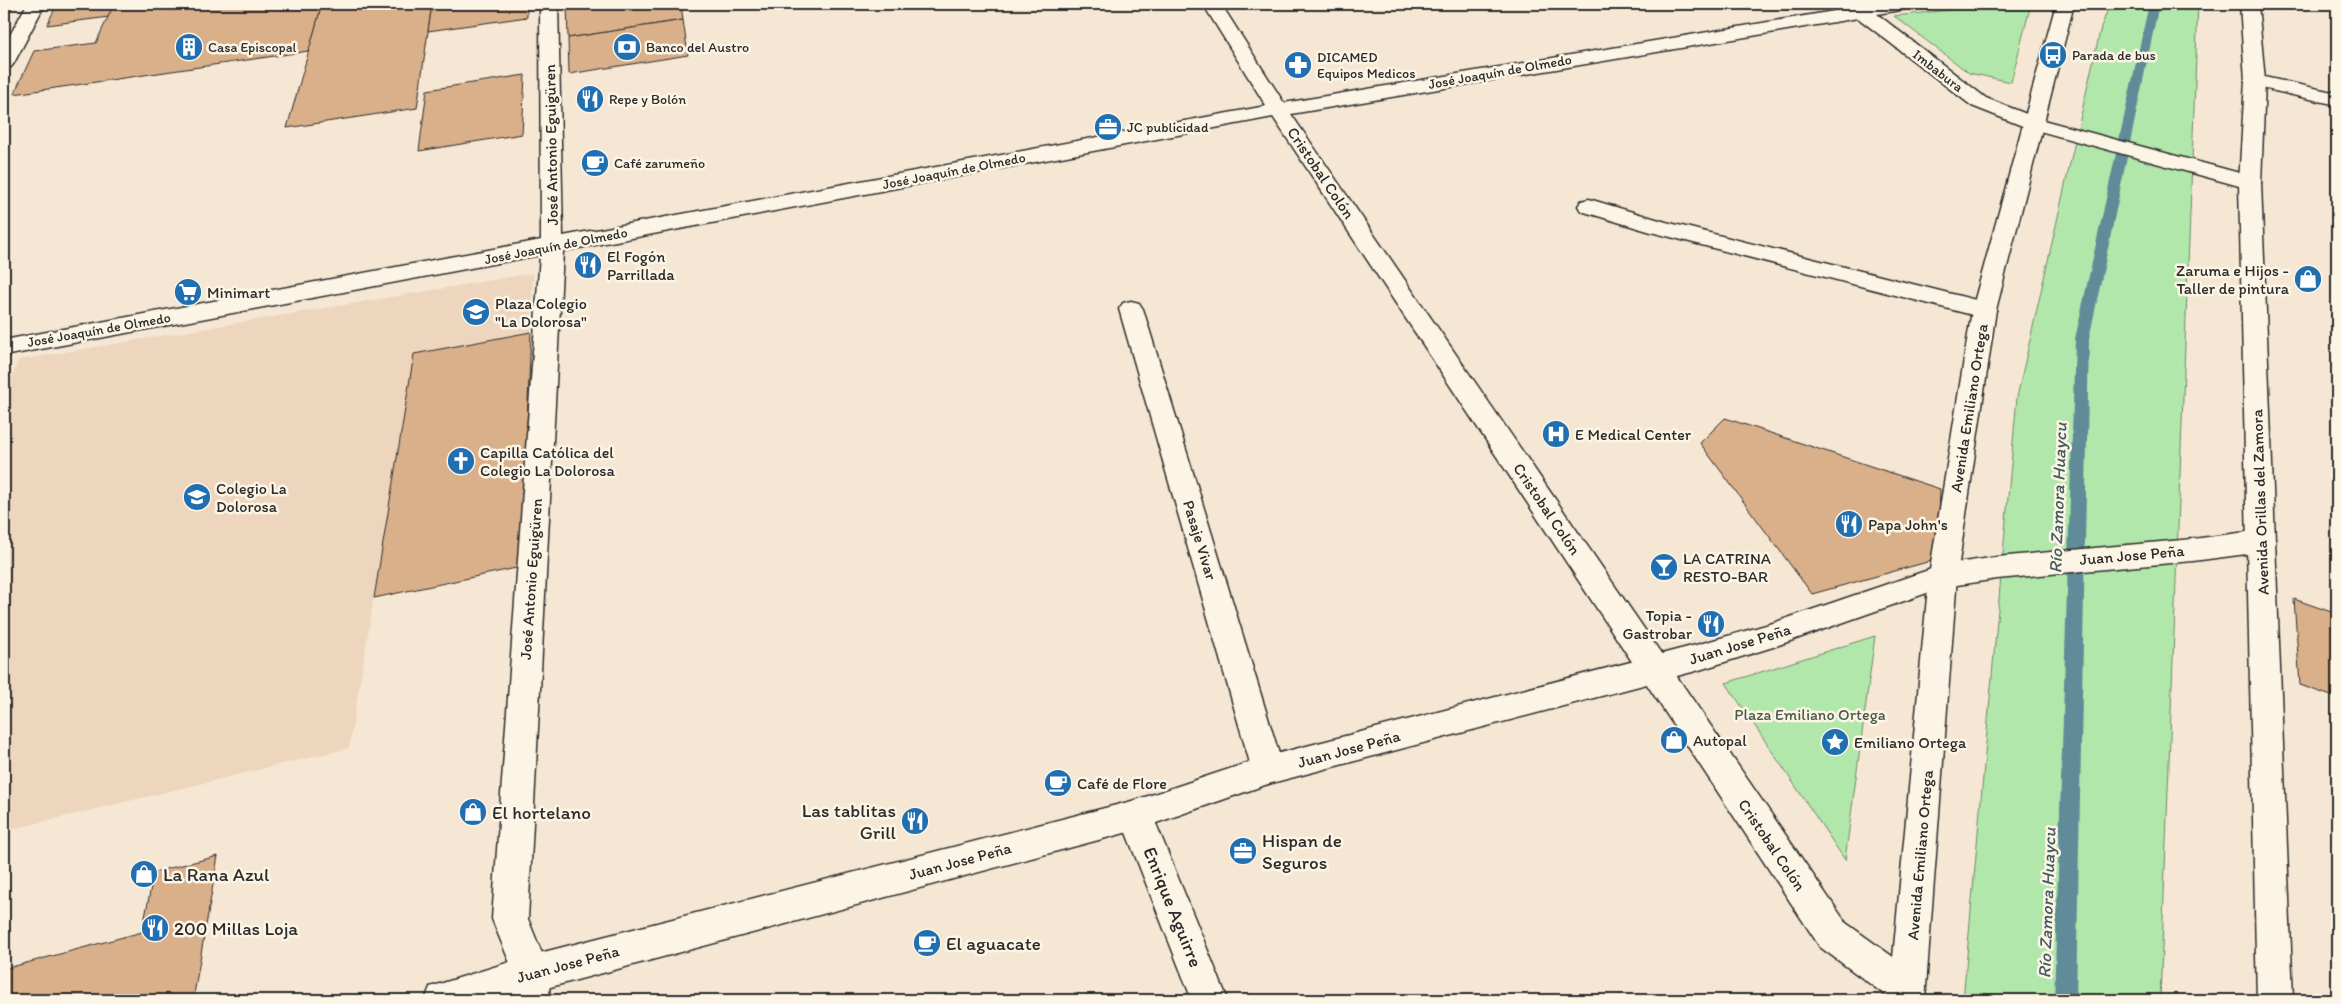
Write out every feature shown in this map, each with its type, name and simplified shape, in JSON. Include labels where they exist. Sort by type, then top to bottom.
[{"type":"street","points":[[4,63],[36,4]]},
{"type":"street","name":"José Antonio Eguigüren","points":[[532,987],[510,920],[552,246],[549,4]]},
{"type":"street","name":"Cristobal Colón","points":[[1212,4],[1278,110],[1833,935],[1908,995]]},
{"type":"street","name":"José Joaquín de Olmedo","points":[[4,348],[1278,110],[1856,8],[1906,4]]},
{"type":"street","name":"Avenida Emiliano Ortega","points":[[1908,995],[1943,576],[1984,310],[2032,123],[2053,55],[2066,4]]},
{"type":"street","name":"Avenida Orillas del Zamora","points":[[2249,4],[2255,81],[2250,183],[2275,1000]]},
{"type":"street","name":"Imbabura","points":[[1856,8],[1979,102],[2032,123],[2250,183]]},
{"type":"street","points":[[2255,81],[2337,99]]},
{"type":"street","points":[[1589,206],[1659,227],[1928,294],[1984,310]]},
{"type":"street","name":"Pasaje Vivar","points":[[1131,309],[1268,770]]},
{"type":"street","name":"Juan Jose Peña","points":[[443,1000],[532,987],[1136,815],[1268,770],[1696,658],[1773,636],[1943,576],[1997,568],[2262,541]]},
{"type":"street","name":"Enrique Aguirre","points":[[1136,815],[1210,1000]]},
{"type":"shaded area","name":"Colegio La Dolorosa","points":[[533,273],[531,332],[414,355],[349,748],[4,831],[4,395],[19,360]]},
{"type":"green space","points":[[2005,4],[2031,4],[2011,82],[1969,73],[1894,16]]},
{"type":"green space","points":[[2110,4],[2198,4],[2160,1000],[1963,1000],[2017,397],[2101,27]]},
{"type":"green space","name":"Plaza Emiliano Ortega","points":[[1875,636],[1845,860],[1726,683]]},
{"type":"building","points":[[4,4],[14,4],[4,22]]},
{"type":"building","points":[[57,4],[114,4],[109,17],[47,25]]},
{"type":"building","name":"Casa Episcopal","points":[[114,4],[322,4],[309,51],[14,94],[34,51],[96,43]]},
{"type":"building","points":[[322,4],[432,4],[417,108],[287,128]]},
{"type":"building","points":[[432,4],[527,4],[527,17],[428,31]]},
{"type":"building","points":[[567,4],[681,4],[683,20],[568,38]]},
{"type":"building","name":"Banco del Austro","points":[[683,20],[688,55],[569,74],[568,38]]},
{"type":"building","points":[[525,75],[522,134],[419,151],[427,90]]},
{"type":"building","name":"Capilla Católica del Colegio La Dolorosa","points":[[531,332],[521,567],[374,598],[414,354]]},
{"type":"building","name":"Papa John's","points":[[1725,418],[1940,489],[1938,559],[1812,594],[1700,443]]},
{"type":"building","points":[[2294,599],[2337,614],[2337,698],[2300,685]]},
{"type":"building","points":[[218,856],[193,1000],[4,1000],[4,969],[142,932],[154,872]]},
{"type":"waterway","name":"Río Zamora Huaycu","points":[[2065,1000],[2082,339],[2154,4]]},
{"type":"place","name":"Casa Episcopal","points":[[189,47]]},
{"type":"place","name":"Banco del Austro","points":[[627,47]]},
{"type":"place","name":"Parada de bus","points":[[2053,55]]},
{"type":"place","name":"DICAMED Equipos Medicos","points":[[1298,65]]},
{"type":"place","name":"Repe y Bolón","points":[[590,99]]},
{"type":"place","name":"JC publicidad","points":[[1108,127]]},
{"type":"place","name":"Café zarumeño","points":[[595,163]]},
{"type":"place","name":"El Fogón Parrillada","points":[[588,265]]},
{"type":"place","name":"Zaruma e Hijos - Taller de pintura","points":[[2308,279]]},
{"type":"place","name":"Minimart","points":[[188,292]]},
{"type":"place","name":"Plaza Colegio \"La Dolorosa\"","points":[[476,312]]},
{"type":"place","name":"E Medical Center","points":[[1556,434]]},
{"type":"place","name":"Capilla Católica del Colegio La Dolorosa","points":[[461,461]]},
{"type":"place","name":"Colegio La Dolorosa","points":[[197,497]]},
{"type":"place","name":"Papa John's","points":[[1849,524]]},
{"type":"place","name":"LA CATRINA RESTO-BAR","points":[[1664,567]]},
{"type":"place","name":"Topia - Gastrobar","points":[[1711,624]]},
{"type":"place","name":"Autopal","points":[[1674,740]]},
{"type":"place","name":"Emiliano Ortega","points":[[1835,742]]},
{"type":"place","name":"Café de Flore","points":[[1058,783]]},
{"type":"place","name":"El hortelano","points":[[473,812]]},
{"type":"place","name":"Las tablitas Grill","points":[[915,821]]},
{"type":"place","name":"Hispan de Seguros","points":[[1243,851]]},
{"type":"place","name":"La Rana Azul","points":[[144,874]]},
{"type":"place","name":"200 Millas Loja","points":[[155,928]]},
{"type":"place","name":"El aguacate","points":[[927,943]]}]
